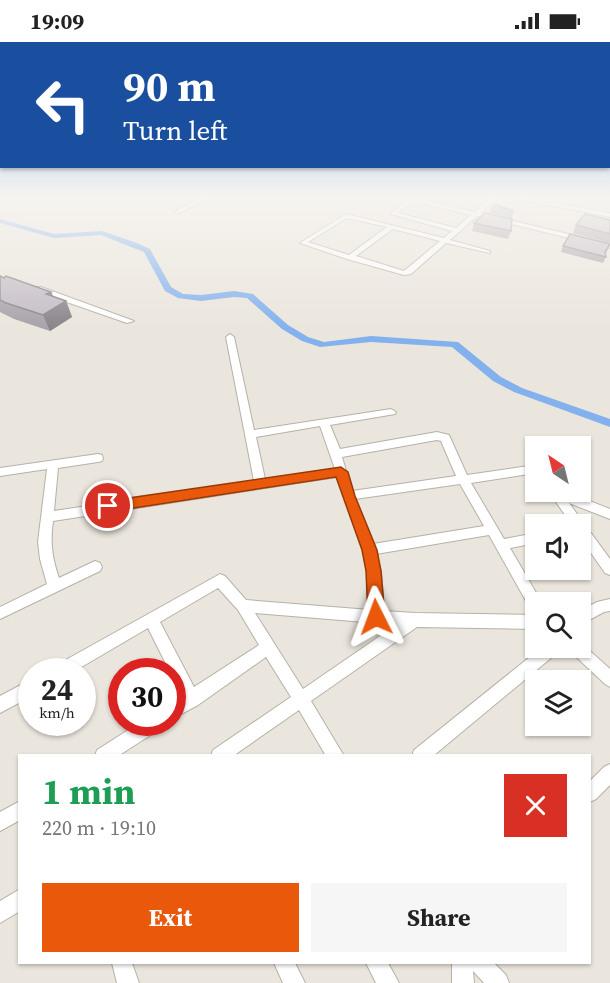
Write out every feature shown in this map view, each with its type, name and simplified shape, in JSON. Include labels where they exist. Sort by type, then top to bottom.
[{"type":"street","points":[[306,241],[303,243],[404,273],[443,241],[488,252]]},
{"type":"street","points":[[350,258],[373,241]]},
{"type":"street","points":[[589,241],[610,246]]},
{"type":"street","points":[[33,287],[130,321]]},
{"type":"street","points":[[230,337],[260,483]]},
{"type":"street","points":[[249,434],[391,412]]},
{"type":"street","points":[[324,422],[348,496],[369,550],[374,571],[376,617]]},
{"type":"street","points":[[336,454],[441,436],[447,441],[463,478],[528,592]]},
{"type":"street","points":[[0,472],[98,458]]},
{"type":"street","points":[[53,464],[45,548],[55,587]]},
{"type":"street","points":[[348,496],[525,470]]},
{"type":"street","points":[[47,517],[341,472]]},
{"type":"street","points":[[571,514],[555,492],[610,514]]},
{"type":"street","points":[[369,550],[491,530]]},
{"type":"street","points":[[500,545],[525,540]]},
{"type":"street","points":[[591,542],[610,569]]},
{"type":"street","points":[[0,614],[95,567]]},
{"type":"street","points":[[83,658],[220,580],[243,606],[335,754]]},
{"type":"street","points":[[591,612],[602,606],[610,605]]},
{"type":"street","points":[[243,606],[415,620],[525,622]]},
{"type":"street","points":[[151,619],[192,699]]},
{"type":"street","points":[[222,754],[415,620]]},
{"type":"street","points":[[186,703],[267,648]]},
{"type":"street","points":[[422,754],[540,658]]},
{"type":"street","points":[[588,658],[610,679]]},
{"type":"street","points":[[0,705],[18,695]]},
{"type":"street","points":[[106,754],[134,736]]},
{"type":"street","points":[[591,792],[610,773]]},
{"type":"street","points":[[0,822],[18,811]]},
{"type":"street","points":[[0,913],[18,900]]},
{"type":"street","points":[[122,964],[128,983]]},
{"type":"street","points":[[284,964],[294,983]]},
{"type":"street","points":[[377,964],[388,983]]},
{"type":"street","points":[[462,964],[464,983]]},
{"type":"street","points":[[481,964],[498,983]]},
{"type":"building","points":[[566,241],[598,241],[610,244],[605,252],[606,257],[563,246]]},
{"type":"building","points":[[0,276],[51,292],[46,294],[66,301],[43,315],[6,303],[0,300]]},
{"type":"waterway","points":[[123,241],[147,251],[168,289],[181,296],[201,298],[234,294],[250,296],[285,327],[305,339],[323,345],[371,339],[455,344],[497,379],[518,390],[610,423]]},
{"type":"route","points":[[108,506],[341,472],[369,550],[374,571],[376,617]]}]
